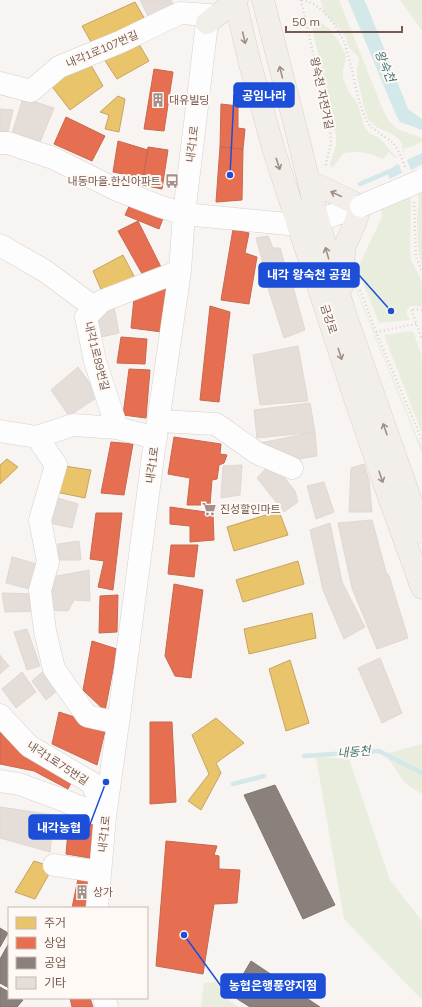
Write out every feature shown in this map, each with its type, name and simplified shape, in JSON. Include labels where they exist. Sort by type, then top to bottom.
[{"type":"main road","name":"금강로","points":[[236,0],[250,64],[274,151],[308,222],[344,311],[422,532]]},
{"type":"main road","points":[[209,12],[236,0]]},
{"type":"main road","name":"금강로","points":[[263,0],[308,181],[308,222],[355,400],[422,588]]},
{"type":"main road","points":[[308,181],[361,206],[345,246],[342,272],[344,311]]},
{"type":"street","name":"내각1로107번길","points":[[0,83],[31,91],[59,67],[120,42],[180,12],[209,12]]},
{"type":"street","name":"내각1로","points":[[97,907],[105,817],[157,429],[180,271],[184,214],[209,12]]},
{"type":"street","points":[[0,143],[8,143],[53,158],[117,190],[184,214],[308,222],[361,206],[414,182]]},
{"type":"street","points":[[0,245],[45,271],[95,308]]},
{"type":"street","name":"내각1로89번길","points":[[117,428],[95,361],[86,317],[102,301],[180,271]]},
{"type":"street","points":[[0,431],[37,437],[73,425],[157,429],[216,424],[257,453],[292,468]]},
{"type":"street","points":[[37,437],[56,465],[40,520],[48,562],[40,590],[45,631],[54,669],[87,716],[118,723]]},
{"type":"street","name":"내각1로75번길","points":[[0,715],[29,746],[92,783],[105,817]]},
{"type":"street","points":[[0,781],[18,784],[105,817]]},
{"type":"street","points":[[54,865],[100,872]]},
{"type":"path","points":[[301,0],[317,6],[336,28],[345,45],[358,98],[368,125],[393,143],[414,182],[416,257],[422,271]]},
{"type":"path","name":"왕숙천 자전거길","points":[[301,0],[329,123],[331,137],[326,168]]},
{"type":"path","points":[[359,289],[422,440]]},
{"type":"path","points":[[422,310],[411,309],[422,340]]},
{"type":"path","points":[[376,332],[416,324]]},
{"type":"green space","points":[[306,0],[313,29],[320,22],[331,30],[345,53],[346,57],[343,78],[349,92],[358,105],[364,126],[369,133],[379,138],[396,157],[404,154],[395,158],[389,152],[383,159],[364,153],[344,153],[332,168],[330,164],[336,145],[336,135]]},
{"type":"green space","points":[[320,0],[339,0],[383,110],[389,121],[397,129],[422,138],[422,141],[414,146],[404,148],[404,154],[402,144],[396,136],[373,125],[370,121],[364,106],[357,76],[358,57],[348,46],[346,37],[323,11]]},
{"type":"green space","points":[[400,0],[422,0],[422,31]]},
{"type":"green space","points":[[422,170],[422,264],[418,246],[417,218],[419,200],[415,179],[407,182],[411,202],[411,260],[422,281],[422,306],[410,306],[406,313],[410,320],[379,323],[362,280],[354,283],[422,446],[422,453],[352,280],[382,217],[379,193]]},
{"type":"green space","points":[[413,331],[422,356],[422,433],[384,335]]},
{"type":"green space","points":[[422,744],[422,794],[406,784],[385,754]]},
{"type":"green space","points":[[316,757],[349,759],[390,880],[422,921],[422,1000],[344,919]]},
{"type":"green space","points":[[230,981],[225,998],[239,1007],[201,1007],[204,983]]},
{"type":"water","name":"왕숙천","points":[[348,0],[364,0],[408,109],[422,119],[422,130],[400,122],[396,115]]},
{"type":"water","points":[[422,153],[422,166],[390,180],[388,175],[394,166]]},
{"type":"pier","points":[[406,158],[411,170],[422,164],[422,168],[389,182],[387,180],[402,173],[398,162]]},
{"type":"building: 주거","points":[[135,2],[146,21],[91,42],[82,26]]},
{"type":"building: 주거","points":[[136,39],[149,61],[117,79],[102,56]]},
{"type":"building: 주거","points":[[88,60],[103,86],[70,110],[50,84]]},
{"type":"building: 주거","points":[[118,96],[125,99],[119,132],[105,129],[109,115],[100,112]]},
{"type":"building: 주거","points":[[123,255],[135,278],[103,294],[93,271]]},
{"type":"building: 주거","points":[[7,459],[18,467],[0,484],[0,465]]},
{"type":"building: 주거","points":[[64,466],[91,470],[85,498],[56,492]]},
{"type":"building: 주거","points":[[279,511],[288,535],[234,551],[227,527]]},
{"type":"building: 주거","points":[[298,561],[304,584],[243,602],[236,580]]},
{"type":"building: 주거","points":[[312,613],[316,638],[249,654],[244,629]]},
{"type":"building: 주거","points":[[290,660],[309,723],[286,731],[269,669]]},
{"type":"building: 주거","points":[[216,718],[244,743],[216,763],[221,773],[201,810],[188,801],[209,774],[192,735]]},
{"type":"building: 주거","points":[[34,861],[53,867],[35,899],[15,892]]},
{"type":"building: 상업","name":"대유빌딩","points":[[154,69],[173,72],[164,131],[144,129]]},
{"type":"building: 상업","points":[[221,104],[238,106],[238,128],[245,129],[243,149],[220,147]]},
{"type":"building: 상업","points":[[66,117],[105,136],[92,161],[54,144]]},
{"type":"building: 상업","points":[[118,141],[148,150],[143,178],[113,172]]},
{"type":"building: 상업","points":[[148,147],[168,150],[162,189],[142,185]]},
{"type":"building: 상업","points":[[220,147],[243,149],[242,200],[216,202]]},
{"type":"building: 상업","points":[[132,200],[165,213],[159,229],[125,215]]},
{"type":"building: 상업","points":[[138,221],[162,269],[145,279],[118,231]]},
{"type":"building: 상업","points":[[233,229],[249,233],[245,253],[257,257],[249,304],[221,300]]},
{"type":"building: 상업","points":[[166,283],[162,332],[131,328],[134,298]]},
{"type":"building: 상업","points":[[210,306],[230,312],[219,402],[200,400]]},
{"type":"building: 상업","points":[[121,337],[147,339],[145,364],[117,363]]},
{"type":"building: 상업","points":[[129,369],[150,370],[146,418],[123,415]]},
{"type":"building: 상업","points":[[174,437],[221,444],[220,454],[227,455],[224,463],[219,465],[217,479],[212,480],[210,505],[187,505],[190,478],[168,474]]},
{"type":"building: 상업","points":[[111,442],[133,444],[124,495],[101,493]]},
{"type":"building: 상업","points":[[170,507],[213,513],[214,540],[190,542],[190,526],[170,524]]},
{"type":"building: 상업","points":[[96,513],[122,513],[113,590],[98,587],[104,561],[90,559]]},
{"type":"building: 상업","points":[[171,545],[198,545],[194,577],[168,574]]},
{"type":"building: 상업","points":[[174,584],[203,590],[191,678],[175,676],[165,656]]},
{"type":"building: 상업","points":[[118,595],[117,632],[99,633],[100,596]]},
{"type":"building: 상업","points":[[92,641],[117,649],[105,711],[83,690]]},
{"type":"building: 상업","points":[[59,712],[106,727],[97,765],[52,744]]},
{"type":"building: 상업","points":[[150,722],[172,722],[176,802],[150,804]]},
{"type":"building: 상업","points":[[0,730],[72,781],[68,789],[34,771],[0,764]]},
{"type":"building: 상업","points":[[69,820],[94,824],[90,858],[66,854]]},
{"type":"building: 상업","points":[[166,841],[217,846],[214,855],[219,856],[219,869],[240,870],[237,903],[214,904],[203,974],[156,966]]},
{"type":"building: 상업","name":"상가","points":[[79,874],[89,876],[87,907],[72,907]]},
{"type":"building: 상업","points":[[70,999],[90,999],[93,1007],[72,1007]]},
{"type":"building: 공업","points":[[275,785],[335,905],[303,919],[244,795]]},
{"type":"building: 공업","points":[[0,928],[8,933],[0,947]]},
{"type":"building: 공업","points":[[8,945],[8,987],[0,983],[0,959]]},
{"type":"building: 공업","points":[[251,961],[320,1007],[250,1007],[231,995]]},
{"type":"building: 공업","points":[[0,987],[8,991],[8,999],[23,1000],[17,1007],[0,1007]]},
{"type":"building: 기타","points":[[140,0],[171,0],[175,6],[148,16]]},
{"type":"building: 기타","points":[[23,98],[54,108],[40,142],[12,133]]},
{"type":"building: 기타","points":[[0,109],[13,110],[8,132],[0,132]]},
{"type":"building: 기타","points":[[268,236],[273,248],[280,248],[287,272],[267,278],[256,238]]},
{"type":"building: 기타","points":[[290,276],[305,330],[284,338],[266,282]]},
{"type":"building: 기타","points":[[114,307],[119,333],[97,338],[92,313]]},
{"type":"building: 기타","points":[[298,346],[308,401],[260,405],[253,355]]},
{"type":"building: 기타","points":[[78,367],[99,396],[69,416],[51,390]]},
{"type":"building: 기타","points":[[310,403],[315,432],[257,438],[254,410]]},
{"type":"building: 기타","points":[[315,432],[317,456],[285,461],[255,444]]},
{"type":"building: 기타","points":[[272,462],[295,491],[298,502],[284,512],[257,478]]},
{"type":"building: 기타","points":[[364,464],[369,480],[372,512],[349,512],[351,468]]},
{"type":"building: 기타","points":[[242,465],[240,495],[221,498],[223,466]]},
{"type":"building: 기타","points":[[324,482],[334,512],[316,519],[307,486]]},
{"type":"building: 기타","points":[[51,496],[78,504],[72,528],[46,522]]},
{"type":"building: 기타","points":[[372,520],[386,572],[389,576],[408,638],[377,649],[352,588],[338,523]]},
{"type":"building: 기타","points":[[330,523],[342,582],[365,627],[344,639],[323,590],[310,530]]},
{"type":"building: 기타","points":[[79,541],[81,560],[58,560],[58,544]]},
{"type":"building: 기타","points":[[12,557],[40,565],[30,589],[6,583]]},
{"type":"building: 기타","points":[[89,570],[90,601],[74,600],[68,611],[46,610],[46,578]]},
{"type":"building: 기타","points":[[2,593],[35,594],[37,611],[5,612]]},
{"type":"building: 기타","points":[[27,629],[40,666],[27,670],[14,632]]},
{"type":"building: 기타","points":[[0,655],[9,666],[0,674]]},
{"type":"building: 기타","points":[[380,658],[402,713],[382,723],[358,668]]},
{"type":"building: 기타","points":[[48,667],[63,686],[46,700],[32,681]]},
{"type":"building: 기타","points":[[22,672],[36,692],[16,708],[2,689]]},
{"type":"building: 기타","points":[[0,807],[54,815],[50,852],[0,838]]},
{"type":"waterway","points":[[360,184],[395,169]]},
{"type":"waterway","name":"내동천","points":[[304,756],[379,751],[422,773]]},
{"type":"waterway","name":"내동천","points":[[233,784],[264,776]]},
{"type":"place","name":"대유빌딩","points":[[158,100]]},
{"type":"place","name":"공임나라","points":[[230,175]]},
{"type":"place","name":"내동마을.한신아파트","points":[[172,181]]},
{"type":"place","name":"내각 왕숙천 공원","points":[[391,311]]},
{"type":"place","name":"진성할인마트","points":[[209,509]]},
{"type":"place","name":"내각농협","points":[[106,782]]},
{"type":"place","name":"상가","points":[[82,892]]},
{"type":"place","name":"농협은행풍양지점","points":[[184,935]]}]
